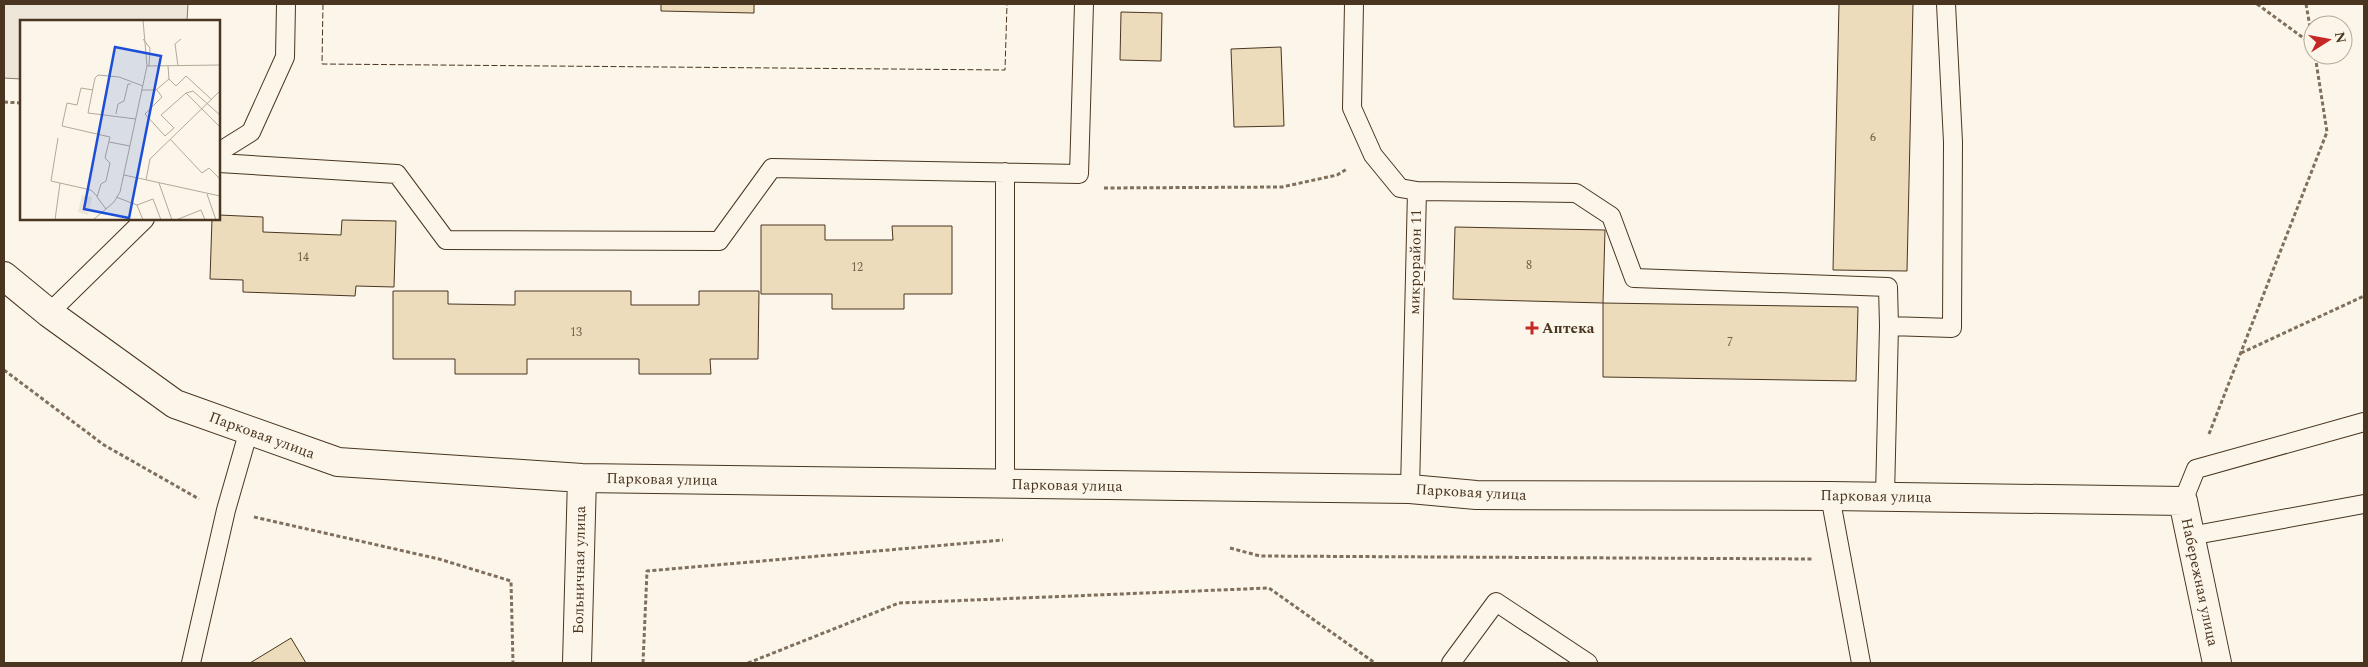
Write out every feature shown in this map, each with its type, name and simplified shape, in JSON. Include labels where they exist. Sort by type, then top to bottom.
[{"type":"street","name":"Парковая улица","points":[[4,276],[49,313],[175,404],[338,462],[582,478],[1410,489],[1476,495],[1885,496],[2183,501]]},
{"type":"street","name":"Больничная улица","points":[[577,663],[582,478]]},
{"type":"street","name":"Набережная улица","points":[[2183,501],[2218,663]]},
{"type":"lane","points":[[220,151],[250,132],[285,57],[286,4]]},
{"type":"lane","points":[[220,163],[397,174],[446,240],[719,241],[772,168],[1079,174],[1084,4]]},
{"type":"lane","name":"микрорайон 11","points":[[1354,4],[1352,108],[1373,155],[1400,188],[1417,191],[1410,489]]},
{"type":"lane","points":[[1889,326],[1952,328],[1953,142],[1946,4]]},
{"type":"lane","points":[[1004,172],[1005,484]]},
{"type":"lane","points":[[1417,191],[1576,193],[1611,216],[1634,278],[1888,287],[1889,326],[1885,496]]},
{"type":"lane","points":[[49,313],[144,220]]},
{"type":"lane","points":[[2183,501],[2196,470],[2364,422]]},
{"type":"lane","points":[[191,663],[226,510],[249,430]]},
{"type":"lane","points":[[1830,496],[1861,663]]},
{"type":"lane","points":[[2190,536],[2364,504]]},
{"type":"lane","points":[[1451,663],[1496,602],[1588,663]]},
{"type":"path","points":[[2257,4],[2303,38]]},
{"type":"path","points":[[2196,470],[2327,132],[2317,65]]},
{"type":"path","points":[[4,102],[20,103]]},
{"type":"path","points":[[1079,174],[1087,188],[1282,187],[1337,175],[1373,155]]},
{"type":"path","points":[[2241,353],[2364,296]]},
{"type":"path","points":[[4,370],[104,445],[210,505],[438,559],[511,581],[513,663]]},
{"type":"path","points":[[643,663],[647,571],[1003,540]]},
{"type":"path","points":[[1230,548],[1260,556],[1842,559]]},
{"type":"path","points":[[748,663],[899,604],[1269,588],[1374,663]]},
{"type":"shaded area","points":[[4,4],[188,4],[187,20],[20,20],[20,79],[4,78]]},
{"type":"building","points":[[661,4],[754,4],[754,13],[661,11]]},
{"type":"building","points":[[1839,4],[1913,4],[1907,271],[1833,270]]},
{"type":"building","points":[[1121,12],[1162,13],[1161,61],[1120,60]]},
{"type":"building","points":[[1281,47],[1284,126],[1234,127],[1231,49]]},
{"type":"building","points":[[220,215],[263,217],[263,232],[341,235],[342,220],[396,221],[394,287],[356,286],[355,296],[243,292],[243,280],[210,279],[212,220],[220,220]]},
{"type":"building","points":[[761,225],[825,225],[825,240],[893,240],[892,226],[952,226],[952,294],[904,294],[904,309],[832,309],[832,294],[761,294]]},
{"type":"building","points":[[1455,227],[1605,230],[1603,303],[1453,299]]},
{"type":"building","points":[[393,291],[448,291],[448,304],[515,305],[515,291],[631,291],[631,305],[699,305],[699,291],[759,291],[758,359],[710,359],[711,374],[639,374],[639,359],[527,359],[527,374],[455,374],[455,359],[393,359]]},
{"type":"building","points":[[1603,303],[1858,307],[1856,381],[1603,377]]},
{"type":"building","points":[[291,638],[306,663],[250,663]]},
{"type":"fence","points":[[323,4],[322,64],[1005,70],[1007,4]]},
{"type":"place","name":"Аптека","points":[[1532,328]]}]
